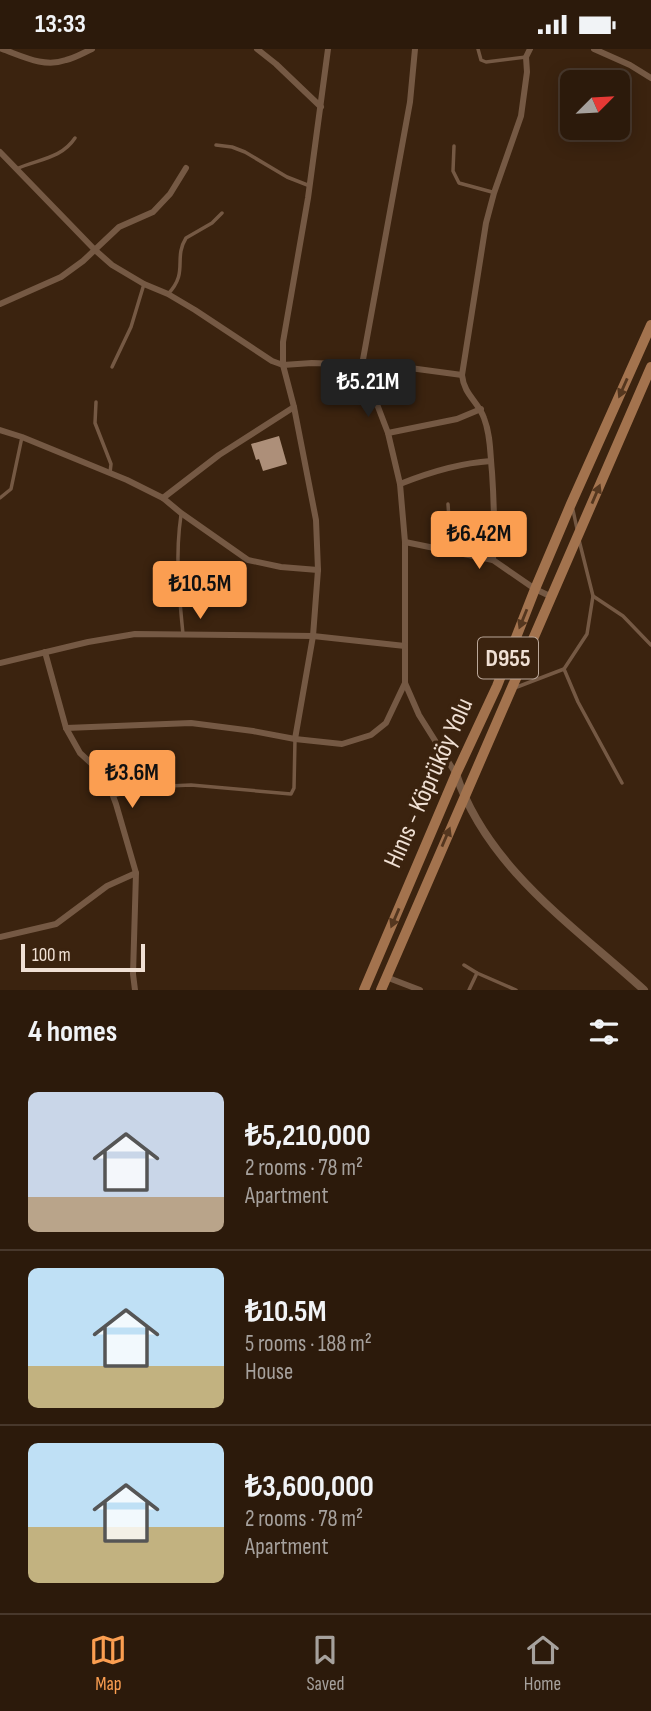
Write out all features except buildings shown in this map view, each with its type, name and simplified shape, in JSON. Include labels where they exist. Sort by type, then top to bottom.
[{"type":"main road","name":"Hınıs - Köprüköy Yolu","points":[[364,990],[496,686],[571,504],[651,325]]},
{"type":"main road","name":"Hınıs - Köprüköy Yolu","points":[[381,990],[463,795],[651,367]]},
{"type":"street","points":[[2,49],[44,62],[66,61],[92,49]]},
{"type":"street","points":[[257,49],[321,107]]},
{"type":"street","points":[[295,739],[313,636],[318,570],[316,520],[283,365],[283,342],[310,185],[328,49]]},
{"type":"street","points":[[415,49],[411,102],[362,365],[388,433],[400,484],[405,542],[405,683],[419,715],[456,774],[463,795],[497,851],[533,893],[644,990]]},
{"type":"street","points":[[493,560],[494,509],[489,436],[481,409],[463,385],[463,375],[486,223],[521,116],[527,72],[526,57],[530,49]]},
{"type":"street","points":[[594,49],[651,78]]},
{"type":"street","points":[[0,152],[95,250],[127,275],[168,294],[255,351],[283,365],[312,363],[395,366],[463,375]]},
{"type":"street","points":[[0,304],[61,277],[119,227],[153,212],[170,194],[186,168]]},
{"type":"street","points":[[163,498],[219,455],[294,407]]},
{"type":"street","points":[[388,433],[457,419],[481,409]]},
{"type":"street","points":[[0,430],[127,479],[163,498],[248,560],[318,570]]},
{"type":"street","points":[[400,484],[470,462],[491,461]]},
{"type":"street","points":[[405,542],[493,560],[535,589],[552,597]]},
{"type":"street","points":[[0,663],[135,634],[313,636],[405,646]]},
{"type":"street","points":[[45,652],[66,728],[80,753],[106,776],[136,873],[133,974],[135,990]]},
{"type":"street","points":[[66,728],[191,723],[342,744],[371,735],[386,723],[405,683]]},
{"type":"street","points":[[0,937],[56,924],[107,886],[136,873]]},
{"type":"street","points":[[386,977],[419,990]]},
{"type":"lane","points":[[478,49],[481,60],[486,62],[526,57]]},
{"type":"lane","points":[[16,169],[58,155],[75,138]]},
{"type":"lane","points":[[216,145],[245,152],[287,177],[310,185]]},
{"type":"lane","points":[[454,146],[453,171],[459,183],[495,193]]},
{"type":"lane","points":[[168,294],[180,275],[180,250],[183,241],[212,223],[222,213]]},
{"type":"lane","points":[[112,367],[131,327],[144,284]]},
{"type":"lane","points":[[96,401],[95,423],[111,464],[110,473]]},
{"type":"lane","points":[[0,498],[11,489],[22,437]]},
{"type":"lane","points":[[448,504],[451,551]]},
{"type":"lane","points":[[496,686],[511,689],[564,669],[587,634],[593,597],[571,504]]},
{"type":"lane","points":[[181,513],[177,579],[183,634]]},
{"type":"lane","points":[[593,597],[622,616],[651,645]]},
{"type":"lane","points":[[564,669],[578,702],[622,782]]},
{"type":"lane","points":[[113,796],[147,787],[191,785],[289,795],[294,790],[295,739]]},
{"type":"lane","points":[[464,965],[516,990]]},
{"type":"lane","points":[[469,990],[477,973]]}]
